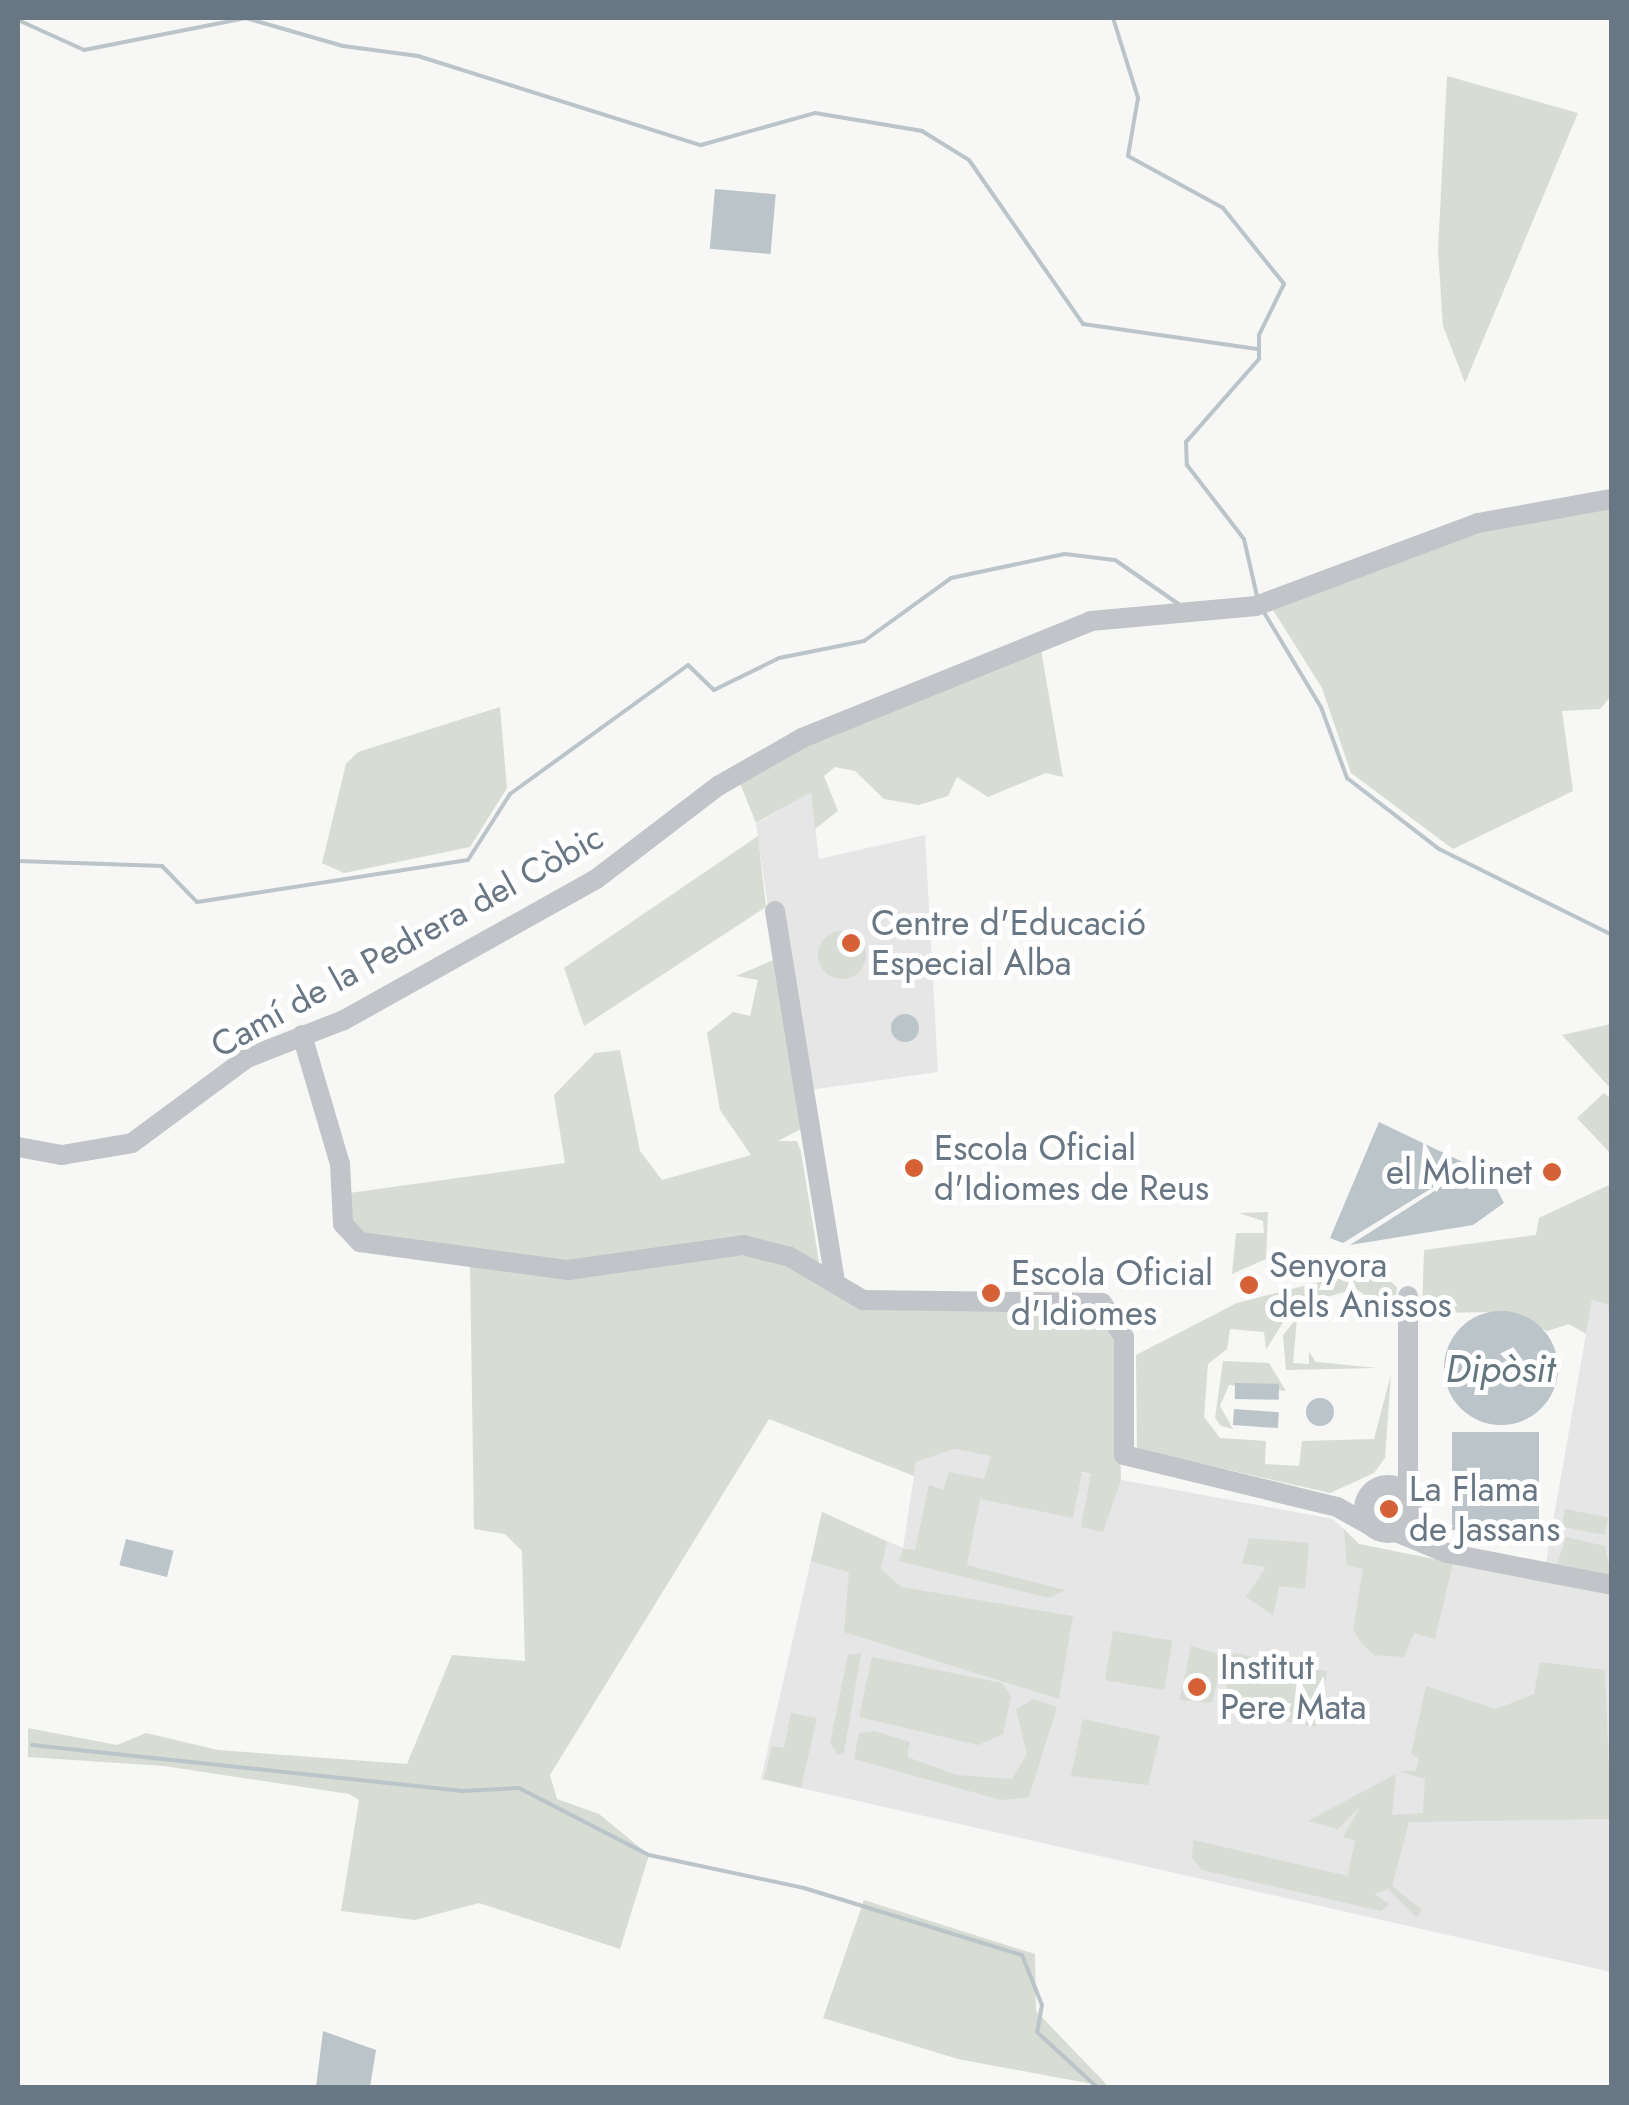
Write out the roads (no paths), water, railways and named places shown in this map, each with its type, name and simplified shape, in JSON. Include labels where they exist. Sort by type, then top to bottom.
[{"type":"street","name":"Camí de la Pedrera del Còbic","points":[[18,1147],[77,1154],[132,1143],[248,1058],[302,1035],[595,880],[730,778],[820,731],[1091,621],[1256,606],[1478,523],[1612,499]]},
{"type":"street","points":[[775,911],[835,1280]]},
{"type":"street","points":[[302,1035],[340,1164],[343,1224],[360,1242],[568,1270],[743,1245],[835,1280],[864,1300],[1102,1303],[1124,1337],[1124,1455],[1337,1507],[1371,1526],[1403,1525],[1456,1554],[1612,1585]]},
{"type":"street","points":[[1403,1525],[1408,1495],[1402,1446],[1408,1296]]},
{"type":"street","points":[[1371,1526],[1376,1490],[1402,1446]]},
{"type":"street","points":[[1337,1507],[1376,1490],[1408,1495]]},
{"type":"water","points":[[715,189],[776,194],[771,254],[710,249]]},
{"type":"water","points":[[905,1014],[915,1018],[919,1028],[915,1038],[905,1042],[895,1038],[891,1028],[895,1018]]},
{"type":"water","points":[[1379,1122],[1469,1165],[1343,1243],[1330,1238]]},
{"type":"water","points":[[1458,1176],[1491,1178],[1504,1203],[1473,1225],[1350,1245]]},
{"type":"water","name":"Dipòsit","points":[[1501,1311],[1523,1316],[1541,1328],[1553,1346],[1558,1368],[1553,1390],[1541,1408],[1523,1420],[1501,1425],[1479,1420],[1461,1408],[1449,1390],[1444,1368],[1449,1346],[1461,1328],[1479,1316]]},
{"type":"water","points":[[1235,1383],[1279,1384],[1279,1400],[1235,1399]]},
{"type":"water","points":[[1320,1398],[1330,1402],[1334,1412],[1330,1422],[1320,1426],[1310,1422],[1306,1412],[1310,1402]]},
{"type":"water","points":[[1234,1409],[1279,1412],[1278,1428],[1233,1425]]},
{"type":"water","name":"Dipòsit","points":[[1452,1432],[1539,1432],[1539,1530],[1452,1530]]},
{"type":"water","points":[[126,1539],[174,1551],[167,1577],[119,1565]]},
{"type":"water","points":[[323,2031],[376,2050],[370,2087],[316,2087]]},
{"type":"waterway","points":[[18,20],[84,50],[246,18],[343,46],[418,56],[701,145],[815,113],[922,131],[969,160],[1083,324],[1257,349]]},
{"type":"waterway","points":[[1113,18],[1138,98],[1128,156],[1223,208],[1284,284],[1259,335],[1259,359],[1186,442],[1187,465],[1244,539],[1257,596]]},
{"type":"waterway","points":[[18,861],[162,866],[197,902],[468,860],[510,794],[688,665],[714,690],[779,658],[864,641],[951,578],[1065,554],[1115,560],[1183,607]]},
{"type":"waterway","points":[[1262,609],[1321,707],[1347,778],[1439,849],[1612,935]]},
{"type":"waterway","points":[[32,1745],[461,1791],[519,1788],[649,1855],[804,1888],[1022,1955],[1042,2005],[1037,2032],[1098,2088]]},
{"type":"place","name":"Centre d'Educació Especial Alba","points":[[851,943]]},
{"type":"place","name":"Escola Oficial d'Idiomes de Reus","points":[[914,1168]]},
{"type":"place","name":"el Molinet","points":[[1552,1172]]},
{"type":"place","name":"Senyora dels Anissos","points":[[1249,1285]]},
{"type":"place","name":"Escola Oficial d'Idiomes","points":[[991,1293]]},
{"type":"place","name":"La Flama de Jassans","points":[[1389,1509]]},
{"type":"place","name":"Institut Pere Mata","points":[[1197,1687]]}]
